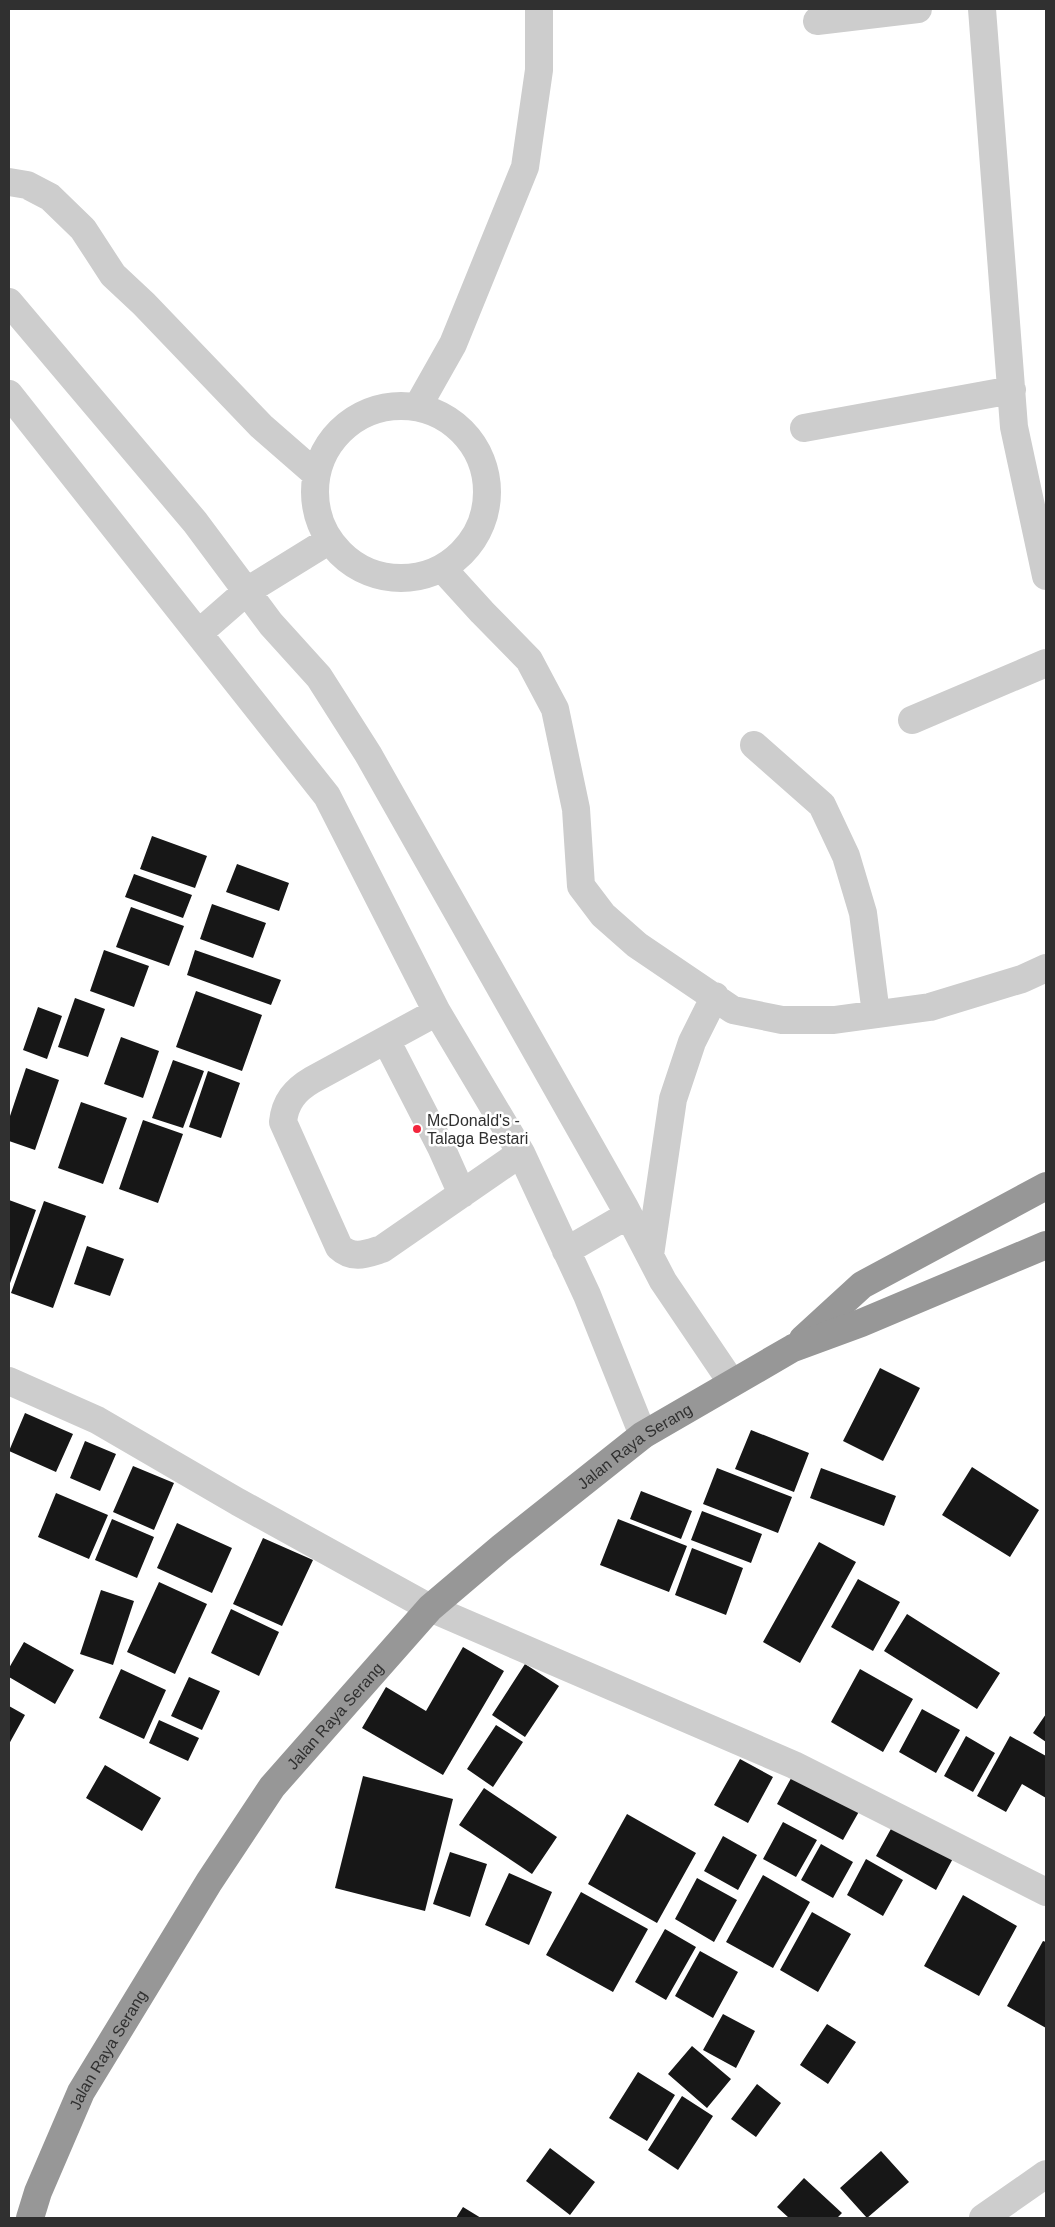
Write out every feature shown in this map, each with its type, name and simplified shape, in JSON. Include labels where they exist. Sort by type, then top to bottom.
[{"type":"highway","name":"Jalan Raya Serang","points":[[793,1348],[862,1284],[1046,1186]]},
{"type":"highway","name":"Jalan Raya Serang","points":[[30,2218],[38,2192],[81,2092],[209,1882],[272,1787],[430,1608],[502,1547],[643,1434],[793,1348],[861,1323],[1046,1245]]},
{"type":"street","points":[[418,406],[453,344],[526,167],[539,70],[539,9]]},
{"type":"street","points":[[817,21],[918,9]]},
{"type":"street","points":[[982,9],[1014,427],[1046,576]]},
{"type":"street","points":[[9,182],[27,185],[50,196],[83,229],[113,275],[144,304],[261,426],[316,474]]},
{"type":"street","points":[[9,302],[195,522],[271,624],[319,676],[368,754],[628,1215],[663,1281],[732,1383]]},
{"type":"street","points":[[804,428],[1012,390]]},
{"type":"street","points":[[9,394],[327,796],[437,1012],[521,1153],[587,1296],[643,1434]]},
{"type":"street","points":[[384,406],[418,406],[449,418],[473,442],[486,473],[486,506],[474,538],[442,568],[420,577],[385,578],[353,565],[328,541],[316,509],[316,474],[329,443],[353,419],[384,406]]},
{"type":"street","points":[[199,633],[246,591],[328,541]]},
{"type":"street","points":[[442,568],[529,660],[555,709],[576,810],[581,886],[603,915],[637,945],[733,1010],[782,1020],[834,1020],[930,1007],[1022,979],[1046,968]]},
{"type":"street","points":[[912,720],[1046,663]]},
{"type":"street","points":[[754,745],[822,806],[846,856],[863,913],[876,1014]]},
{"type":"street","points":[[650,1255],[673,1099],[692,1042],[714,996]]},
{"type":"street","points":[[437,1012],[300,1087],[289,1101],[283,1122],[339,1247],[344,1252],[358,1256],[382,1249],[521,1153]]},
{"type":"street","points":[[386,1040],[441,1147],[462,1194]]},
{"type":"street","points":[[566,1251],[628,1215]]},
{"type":"street","points":[[9,1380],[97,1420],[238,1502],[430,1608],[794,1765],[1046,1892]]},
{"type":"street","points":[[983,2218],[1046,2174]]},
{"type":"building","points":[[152,836],[207,856],[195,888],[140,869]]},
{"type":"building","points":[[237,864],[289,883],[279,911],[226,892]]},
{"type":"building","points":[[134,874],[192,895],[183,918],[125,897]]},
{"type":"building","points":[[212,904],[266,923],[253,958],[200,939]]},
{"type":"building","points":[[131,907],[184,926],[169,966],[116,947]]},
{"type":"building","points":[[104,950],[149,966],[134,1007],[90,991]]},
{"type":"building","points":[[195,950],[281,980],[271,1005],[187,975]]},
{"type":"building","points":[[196,991],[262,1015],[242,1071],[176,1047]]},
{"type":"building","points":[[75,998],[105,1009],[88,1057],[58,1047]]},
{"type":"building","points":[[38,1007],[62,1016],[47,1059],[23,1050]]},
{"type":"building","points":[[121,1037],[159,1051],[143,1098],[104,1084]]},
{"type":"building","points":[[173,1060],[204,1071],[183,1128],[152,1118]]},
{"type":"building","points":[[26,1068],[59,1080],[35,1150],[9,1141],[9,1119]]},
{"type":"building","points":[[208,1071],[240,1083],[221,1138],[189,1127]]},
{"type":"building","points":[[81,1102],[127,1118],[103,1184],[58,1168]]},
{"type":"building","points":[[143,1120],[183,1134],[158,1203],[119,1189]]},
{"type":"building","points":[[9,1200],[36,1210],[9,1286]]},
{"type":"building","points":[[44,1201],[86,1216],[53,1308],[11,1293]]},
{"type":"building","points":[[87,1246],[124,1259],[110,1296],[74,1284]]},
{"type":"building","points":[[880,1368],[920,1388],[883,1461],[843,1441]]},
{"type":"building","points":[[25,1413],[73,1434],[56,1472],[9,1451]]},
{"type":"building","points":[[751,1430],[809,1453],[794,1492],[735,1469]]},
{"type":"building","points":[[85,1441],[116,1454],[100,1491],[70,1478]]},
{"type":"building","points":[[133,1466],[174,1483],[154,1530],[113,1512]]},
{"type":"building","points":[[972,1467],[1039,1510],[1010,1557],[942,1515]]},
{"type":"building","points":[[717,1468],[792,1497],[778,1533],[703,1504]]},
{"type":"building","points":[[821,1468],[896,1496],[884,1526],[810,1498]]},
{"type":"building","points":[[641,1491],[692,1511],[681,1539],[630,1519]]},
{"type":"building","points":[[56,1493],[108,1515],[89,1559],[38,1537]]},
{"type":"building","points":[[702,1511],[762,1534],[751,1563],[691,1540]]},
{"type":"building","points":[[112,1519],[154,1537],[137,1578],[95,1560]]},
{"type":"building","points":[[618,1519],[687,1546],[669,1592],[600,1565]]},
{"type":"building","points":[[177,1523],[232,1548],[212,1593],[157,1568]]},
{"type":"building","points":[[263,1538],[313,1560],[282,1626],[233,1604]]},
{"type":"building","points":[[819,1542],[856,1562],[800,1663],[763,1642]]},
{"type":"building","points":[[692,1548],[743,1568],[726,1615],[675,1595]]},
{"type":"building","points":[[858,1579],[900,1602],[873,1651],[831,1627]]},
{"type":"building","points":[[159,1582],[207,1604],[175,1674],[127,1652]]},
{"type":"building","points":[[101,1590],[134,1601],[113,1665],[80,1654]]},
{"type":"building","points":[[231,1609],[279,1632],[259,1676],[211,1653]]},
{"type":"building","points":[[907,1614],[1000,1673],[977,1709],[884,1651]]},
{"type":"building","points":[[24,1642],[74,1670],[55,1704],[9,1677],[9,1668]]},
{"type":"building","points":[[463,1647],[504,1671],[443,1775],[362,1728],[386,1687],[426,1711]]},
{"type":"building","points":[[525,1664],[559,1686],[525,1737],[492,1715]]},
{"type":"building","points":[[121,1669],[166,1690],[144,1739],[99,1718]]},
{"type":"building","points":[[860,1669],[913,1699],[883,1752],[831,1722]]},
{"type":"building","points":[[189,1677],[220,1691],[202,1730],[171,1716]]},
{"type":"building","points":[[9,1706],[25,1715],[9,1744]]},
{"type":"building","points":[[922,1709],[960,1730],[936,1773],[899,1752]]},
{"type":"building","points":[[1046,1714],[1046,1742],[1033,1733]]},
{"type":"building","points":[[159,1720],[199,1738],[188,1761],[149,1743]]},
{"type":"building","points":[[496,1725],[523,1742],[493,1787],[467,1769]]},
{"type":"building","points":[[966,1736],[995,1753],[973,1792],[944,1776]]},
{"type":"building","points":[[1010,1736],[1046,1756],[1046,1798],[1022,1784],[1006,1812],[977,1796]]},
{"type":"building","points":[[740,1759],[773,1777],[748,1823],[714,1805]]},
{"type":"building","points":[[105,1765],[161,1798],[142,1831],[86,1798]]},
{"type":"building","points":[[795,1771],[861,1808],[843,1840],[777,1804]]},
{"type":"building","points":[[363,1776],[453,1799],[425,1911],[335,1888]]},
{"type":"building","points":[[484,1788],[557,1837],[532,1874],[459,1825]]},
{"type":"building","points":[[627,1814],[696,1853],[657,1923],[588,1884]]},
{"type":"building","points":[[897,1818],[957,1851],[936,1890],[876,1856]]},
{"type":"building","points":[[783,1822],[817,1840],[796,1877],[763,1859]]},
{"type":"building","points":[[723,1836],[757,1855],[738,1890],[704,1871]]},
{"type":"building","points":[[821,1844],[853,1862],[833,1898],[801,1880]]},
{"type":"building","points":[[450,1852],[487,1864],[470,1917],[433,1904]]},
{"type":"building","points":[[866,1859],[903,1880],[883,1916],[847,1895]]},
{"type":"building","points":[[509,1873],[552,1892],[529,1945],[485,1925]]},
{"type":"building","points":[[763,1875],[810,1902],[773,1968],[726,1942]]},
{"type":"building","points":[[697,1878],[737,1900],[714,1942],[675,1919]]},
{"type":"building","points":[[581,1892],[648,1929],[613,1992],[546,1955]]},
{"type":"building","points":[[963,1895],[1017,1926],[979,1996],[924,1966]]},
{"type":"building","points":[[812,1912],[851,1934],[818,1992],[780,1970]]},
{"type":"building","points":[[665,1929],[696,1947],[666,2000],[635,1982]]},
{"type":"building","points":[[1043,1941],[1046,1942],[1046,2028],[1007,2006]]},
{"type":"building","points":[[700,1951],[738,1972],[713,2018],[675,1996]]},
{"type":"building","points":[[723,2014],[755,2031],[736,2068],[703,2050]]},
{"type":"building","points":[[827,2024],[856,2042],[828,2084],[800,2065]]},
{"type":"building","points":[[692,2046],[731,2079],[707,2108],[668,2074]]},
{"type":"building","points":[[638,2072],[675,2095],[647,2141],[609,2118]]},
{"type":"building","points":[[757,2084],[781,2103],[756,2137],[731,2119]]},
{"type":"building","points":[[682,2096],[713,2116],[678,2170],[648,2150]]},
{"type":"building","points":[[550,2148],[595,2182],[570,2215],[526,2181]]},
{"type":"building","points":[[881,2151],[909,2182],[867,2218],[840,2188]]},
{"type":"building","points":[[804,2178],[842,2213],[837,2218],[789,2218],[777,2207]]},
{"type":"building","points":[[463,2207],[481,2218],[456,2218]]},
{"type":"place","name":"McDonald's - Talaga Bestari","points":[[417,1129]]}]
